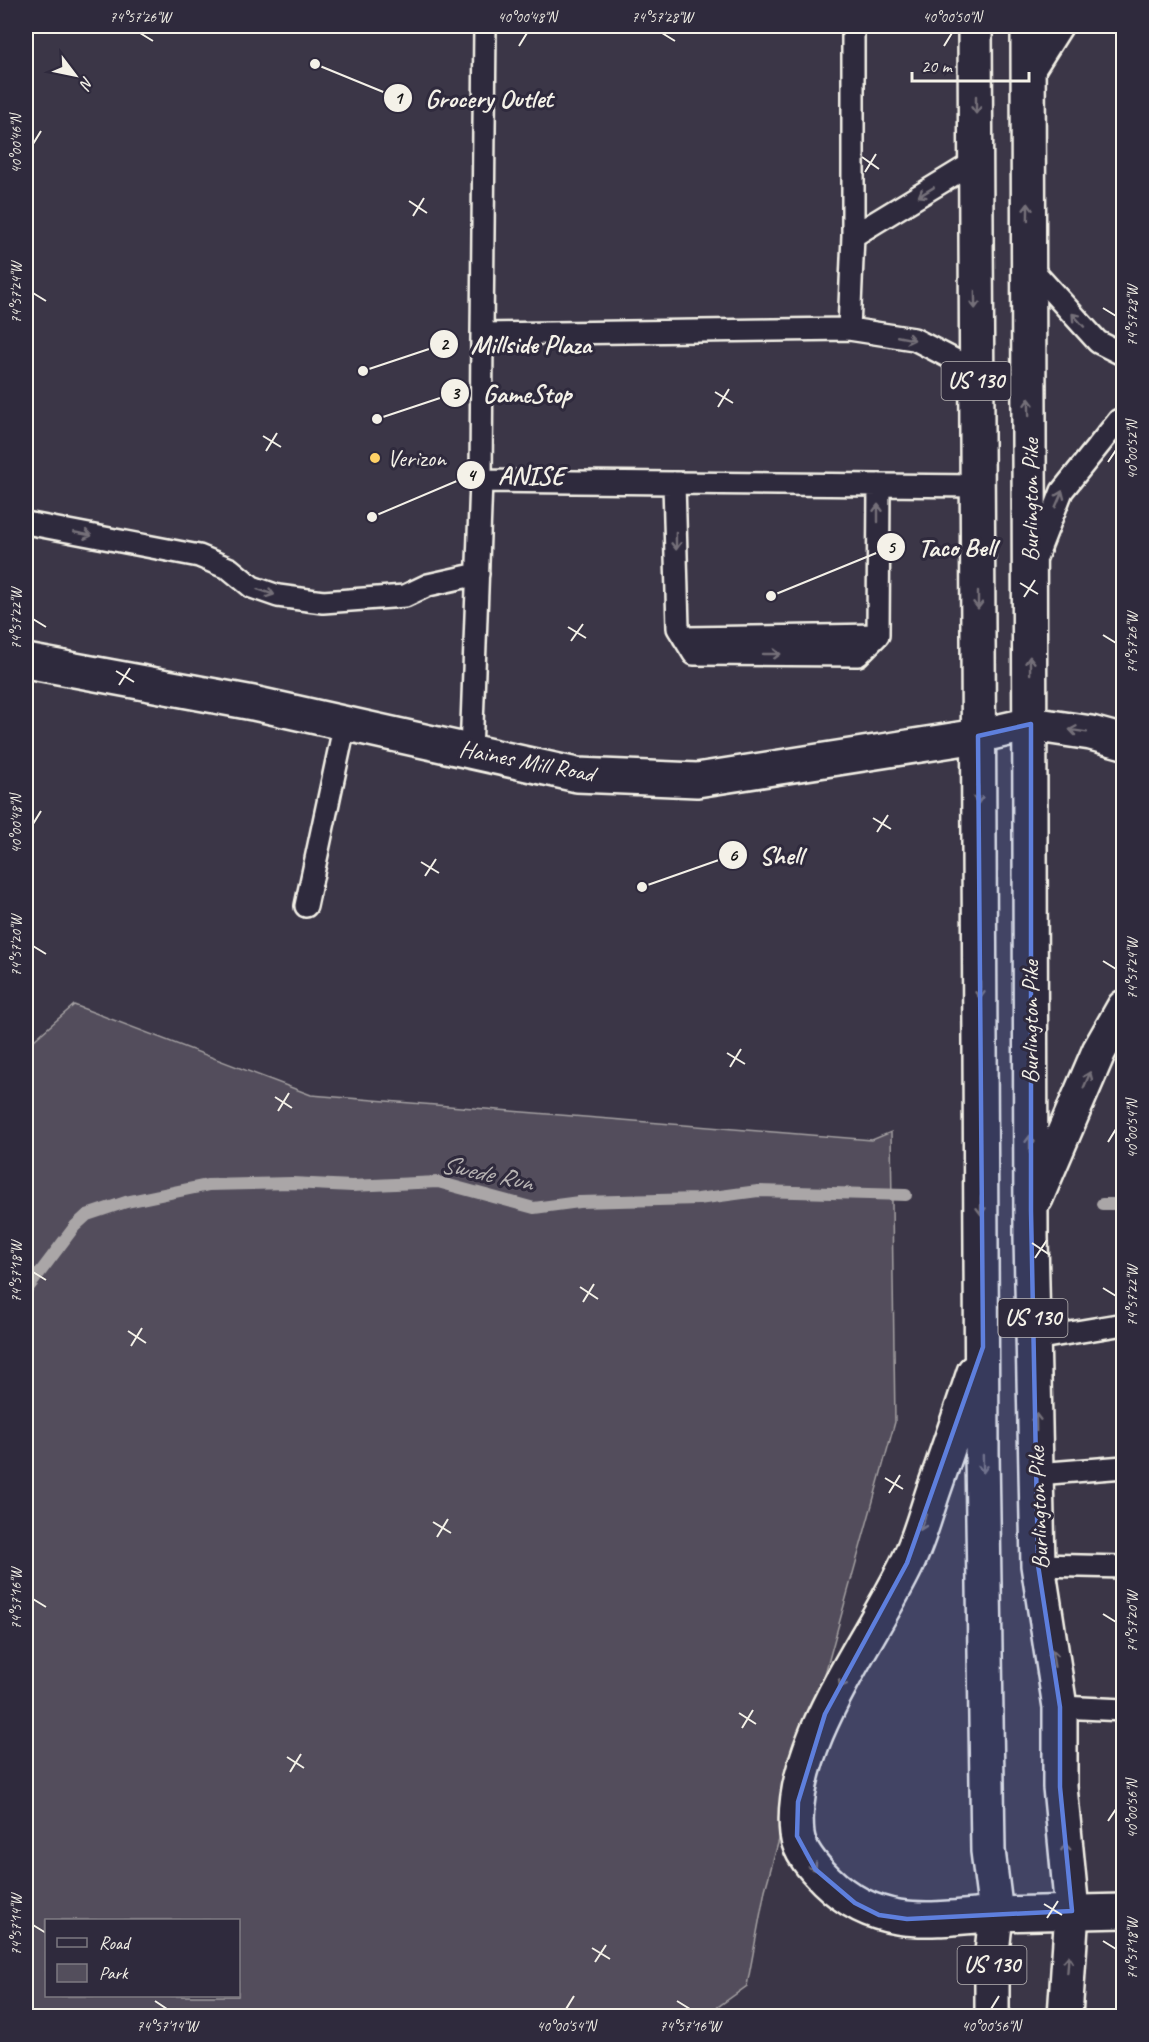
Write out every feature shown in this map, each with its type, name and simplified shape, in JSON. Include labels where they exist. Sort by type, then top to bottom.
[{"type":"main road","name":"Burlington Pike","points":[[975,26],[978,736],[988,1851],[996,1914],[992,1952],[992,2016]]},
{"type":"main road","name":"Burlington Pike","points":[[1028,26],[1032,724],[1030,1211],[1038,1565],[1060,1707],[1060,1787],[1072,1911],[1065,2016]]},
{"type":"main road","name":"Haines Mill Road","points":[[26,661],[253,703],[577,775],[697,780],[978,736],[1032,724]]},
{"type":"main road","points":[[1032,724],[1091,733],[1124,742]]},
{"type":"main road","points":[[1030,1211],[1099,1051],[1124,1007]]},
{"type":"main road","points":[[983,1347],[907,1563],[825,1714],[807,1761],[798,1802],[797,1836],[815,1869],[835,1889],[855,1903],[879,1915],[931,1920],[996,1914],[1124,1911]]},
{"type":"lane","points":[[471,752],[481,482],[485,26]]},
{"type":"lane","points":[[849,329],[853,236],[853,26]]},
{"type":"lane","points":[[1028,81],[1062,26]]},
{"type":"lane","points":[[853,236],[976,161]]},
{"type":"lane","points":[[1028,265],[1098,342],[1124,355]]},
{"type":"lane","points":[[482,334],[849,329],[914,339],[976,371]]},
{"type":"lane","points":[[1030,573],[1062,491],[1088,456],[1124,418]]},
{"type":"lane","points":[[481,482],[977,486]]},
{"type":"lane","points":[[674,483],[678,628],[694,654],[858,655],[878,635],[879,485]]},
{"type":"lane","points":[[26,523],[199,556],[230,569],[252,587],[278,596],[323,602],[405,596],[428,585],[478,574]]},
{"type":"lane","points":[[306,906],[345,723]]},
{"type":"lane","points":[[1034,1339],[1118,1327]]},
{"type":"lane","points":[[1037,1474],[1124,1467]]},
{"type":"lane","points":[[1038,1565],[1124,1567]]},
{"type":"lane","points":[[1060,1707],[1124,1710]]},
{"type":"highlighted area","points":[[1031,724],[1031,1211],[1038,1565],[1060,1707],[1060,1787],[1072,1911],[907,1919],[879,1915],[855,1903],[815,1869],[797,1836],[798,1802],[825,1714],[907,1563],[983,1347],[978,736]]},
{"type":"green space","points":[[74,1005],[311,1095],[872,1140],[891,1132],[895,1422],[765,1890],[747,1986],[705,2016],[26,2016],[26,1047]]},
{"type":"waterway","name":"Swede Run","points":[[26,1291],[75,1226],[87,1215],[126,1202],[208,1185],[292,1183],[352,1186],[438,1182],[534,1208],[579,1202],[698,1199],[758,1191],[906,1195]]},
{"type":"waterway","name":"Swede Run","points":[[1102,1204],[1124,1204]]},
{"type":"place","name":"Grocery Outlet","points":[[315,64]]},
{"type":"place","name":"Millside Plaza","points":[[363,371]]},
{"type":"place","name":"GameStop","points":[[377,419]]},
{"type":"place","name":"Verizon","points":[[375,458]]},
{"type":"place","name":"ANISE","points":[[372,517]]},
{"type":"place","name":"Taco Bell","points":[[771,596]]},
{"type":"place","name":"Shell","points":[[642,887]]}]
